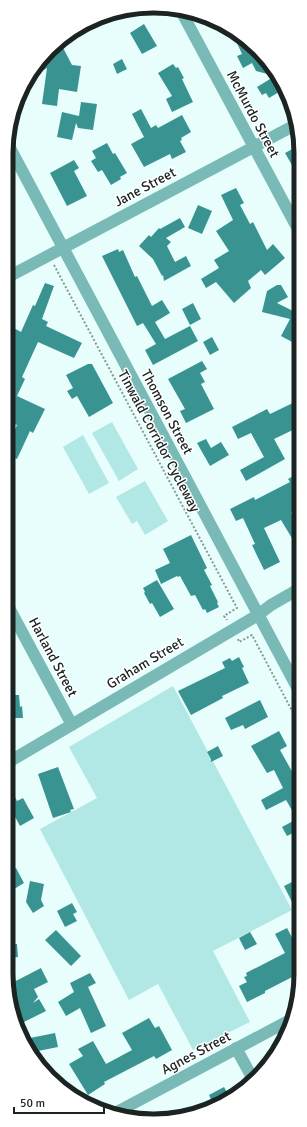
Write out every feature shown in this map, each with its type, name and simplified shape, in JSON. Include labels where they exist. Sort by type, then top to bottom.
[{"type":"street","name":"McMurdo Street","points":[[184,17],[294,222]]},
{"type":"street","name":"Jane Street","points":[[13,274],[291,127]]},
{"type":"street","name":"Thomson Street","points":[[13,154],[294,682]]},
{"type":"street","name":"Graham Street","points":[[13,760],[258,615],[271,605],[294,592]]},
{"type":"street","name":"Harland Street","points":[[13,615],[72,725]]},
{"type":"street","name":"Agnes Street","points":[[121,1110],[285,1022]]},
{"type":"street","points":[[236,1048],[251,1075]]},
{"type":"path","name":"Tinwald Corridor Cycleway","points":[[56,269],[238,607],[224,616],[226,618]]},
{"type":"path","points":[[238,639],[240,642],[252,635],[294,715]]},
{"type":"shaded area","points":[[112,422],[138,469],[119,481],[92,433]]},
{"type":"shaded area","points":[[83,435],[109,483],[89,494],[63,447]]},
{"type":"shaded area","points":[[145,481],[168,521],[145,535],[137,521],[132,524],[116,497]]},
{"type":"shaded area","points":[[173,686],[292,910],[213,951],[250,1022],[193,1050],[158,984],[129,1000],[40,829],[97,798],[69,747]]},
{"type":"building","points":[[144,24],[157,46],[142,54],[130,33]]},
{"type":"building","points":[[235,39],[253,54],[270,75],[256,71],[252,63],[243,68],[237,56],[242,54]]},
{"type":"building","points":[[62,47],[72,65],[81,66],[77,92],[59,89],[57,106],[42,104],[47,68],[38,73],[54,54]]},
{"type":"building","points":[[122,59],[127,69],[117,74],[113,64]]},
{"type":"building","points":[[173,64],[176,68],[178,67],[184,78],[182,79],[193,102],[172,112],[166,99],[172,96],[158,73]]},
{"type":"building","points":[[272,78],[280,91],[269,98],[266,93],[262,95],[257,87]]},
{"type":"building","points":[[81,102],[97,104],[93,130],[78,128],[76,123],[72,140],[57,137],[62,112],[79,116]]},
{"type":"building","points":[[141,109],[151,128],[156,125],[158,128],[182,115],[191,132],[181,138],[182,140],[180,141],[186,152],[172,159],[170,154],[144,167],[131,144],[144,137],[132,114]]},
{"type":"building","points":[[107,143],[127,173],[111,185],[102,170],[98,172],[91,161],[96,158],[92,151]]},
{"type":"building","points":[[294,148],[294,166],[293,167],[285,153]]},
{"type":"building","points":[[74,160],[79,168],[74,171],[87,196],[67,206],[50,173]]},
{"type":"building","points":[[236,188],[244,203],[240,205],[250,224],[253,222],[267,250],[273,244],[285,258],[265,275],[261,270],[248,281],[251,288],[234,303],[216,282],[206,288],[201,279],[219,268],[214,260],[229,251],[216,231],[233,220],[221,195]]},
{"type":"building","points":[[198,205],[212,211],[202,234],[188,228]]},
{"type":"building","points":[[180,218],[185,227],[166,238],[171,242],[167,246],[175,262],[186,256],[191,266],[164,281],[163,275],[162,276],[153,259],[139,246],[149,235],[151,237],[159,228],[160,229]]},
{"type":"building","points":[[118,249],[119,252],[123,250],[135,277],[137,276],[152,306],[162,300],[170,313],[155,322],[165,339],[190,326],[198,341],[153,365],[145,350],[156,344],[143,323],[137,326],[102,256]]},
{"type":"building","points":[[45,283],[54,286],[42,319],[48,322],[46,326],[82,343],[74,358],[38,342],[22,377],[25,379],[17,396],[45,409],[33,433],[30,431],[17,459],[13,457],[13,433],[17,425],[13,423],[13,348],[15,344],[13,343],[13,328],[21,332],[33,305],[35,306]]},
{"type":"building","points":[[277,285],[281,285],[288,297],[277,303],[293,311],[294,309],[294,343],[281,336],[290,319],[262,312],[267,291]]},
{"type":"building","points":[[193,303],[201,319],[190,325],[182,309]]},
{"type":"building","points":[[212,337],[219,350],[210,355],[203,342]]},
{"type":"building","points":[[202,361],[207,369],[200,373],[205,382],[201,384],[214,409],[186,423],[180,411],[185,409],[168,379]]},
{"type":"building","points":[[88,364],[92,364],[113,403],[89,417],[77,396],[72,399],[67,391],[73,388],[66,375]]},
{"type":"building","points":[[294,402],[294,429],[274,439],[285,459],[246,481],[240,470],[264,457],[251,433],[238,439],[232,427],[267,409],[270,414]]},
{"type":"building","points":[[206,439],[211,448],[221,442],[229,455],[210,466],[197,443]]},
{"type":"building","points":[[294,476],[294,492],[292,493],[294,498],[294,512],[291,513],[294,518],[294,542],[281,520],[264,528],[280,562],[264,570],[252,545],[255,544],[243,518],[236,521],[230,509],[254,497],[255,500],[290,482],[288,479]]},
{"type":"building","points":[[191,535],[207,568],[204,570],[212,585],[210,586],[218,602],[219,607],[207,613],[205,609],[203,610],[195,595],[191,596],[180,576],[161,584],[155,570],[170,563],[163,549]]},
{"type":"building","points":[[157,580],[174,609],[160,617],[152,603],[150,604],[143,588]]},
{"type":"building","points":[[239,657],[249,683],[222,696],[223,698],[191,715],[178,691],[225,668],[222,662],[230,658],[232,661]]},
{"type":"building","points":[[13,695],[19,695],[23,718],[13,718]]},
{"type":"building","points":[[260,700],[268,717],[245,729],[243,725],[231,730],[225,718]]},
{"type":"building","points":[[279,731],[287,746],[280,750],[294,775],[294,814],[286,800],[266,810],[261,800],[283,788],[274,770],[267,773],[251,746]]},
{"type":"building","points":[[218,746],[223,756],[211,762],[207,752]]},
{"type":"building","points":[[58,767],[74,809],[70,810],[71,812],[53,818],[38,774]]},
{"type":"building","points":[[13,793],[17,801],[23,798],[34,818],[20,826],[13,813]]},
{"type":"building","points":[[294,821],[294,832],[287,836],[282,827]]},
{"type":"building","points":[[16,868],[24,883],[13,890],[13,870]]},
{"type":"building","points":[[30,881],[44,884],[41,900],[44,906],[33,913],[26,902]]},
{"type":"building","points":[[294,881],[294,906],[284,886]]},
{"type":"building","points":[[72,903],[77,912],[73,914],[77,921],[65,927],[57,911]]},
{"type":"building","points":[[287,928],[294,941],[294,976],[247,1002],[239,986],[247,982],[244,977],[247,976],[246,973],[285,953],[275,934]]},
{"type":"building","points":[[56,930],[81,956],[71,966],[45,940]]},
{"type":"building","points":[[250,932],[257,944],[245,950],[239,938]]},
{"type":"building","points":[[13,944],[17,944],[18,957],[13,957]]},
{"type":"building","points":[[41,968],[48,982],[34,989],[38,997],[33,1003],[39,999],[46,1011],[22,1023],[13,982]]},
{"type":"building","points":[[90,973],[96,983],[88,987],[106,1026],[91,1033],[80,1008],[66,1016],[58,1002],[74,992],[70,983]]},
{"type":"building","points":[[149,1018],[155,1028],[159,1026],[172,1050],[156,1059],[154,1056],[104,1082],[105,1084],[88,1095],[69,1064],[83,1056],[78,1049],[93,1041],[106,1064],[132,1050],[122,1033]]},
{"type":"building","points":[[55,1033],[58,1047],[37,1051],[30,1038]]},
{"type":"building","points":[[224,1087],[227,1093],[212,1101],[209,1095]]}]
